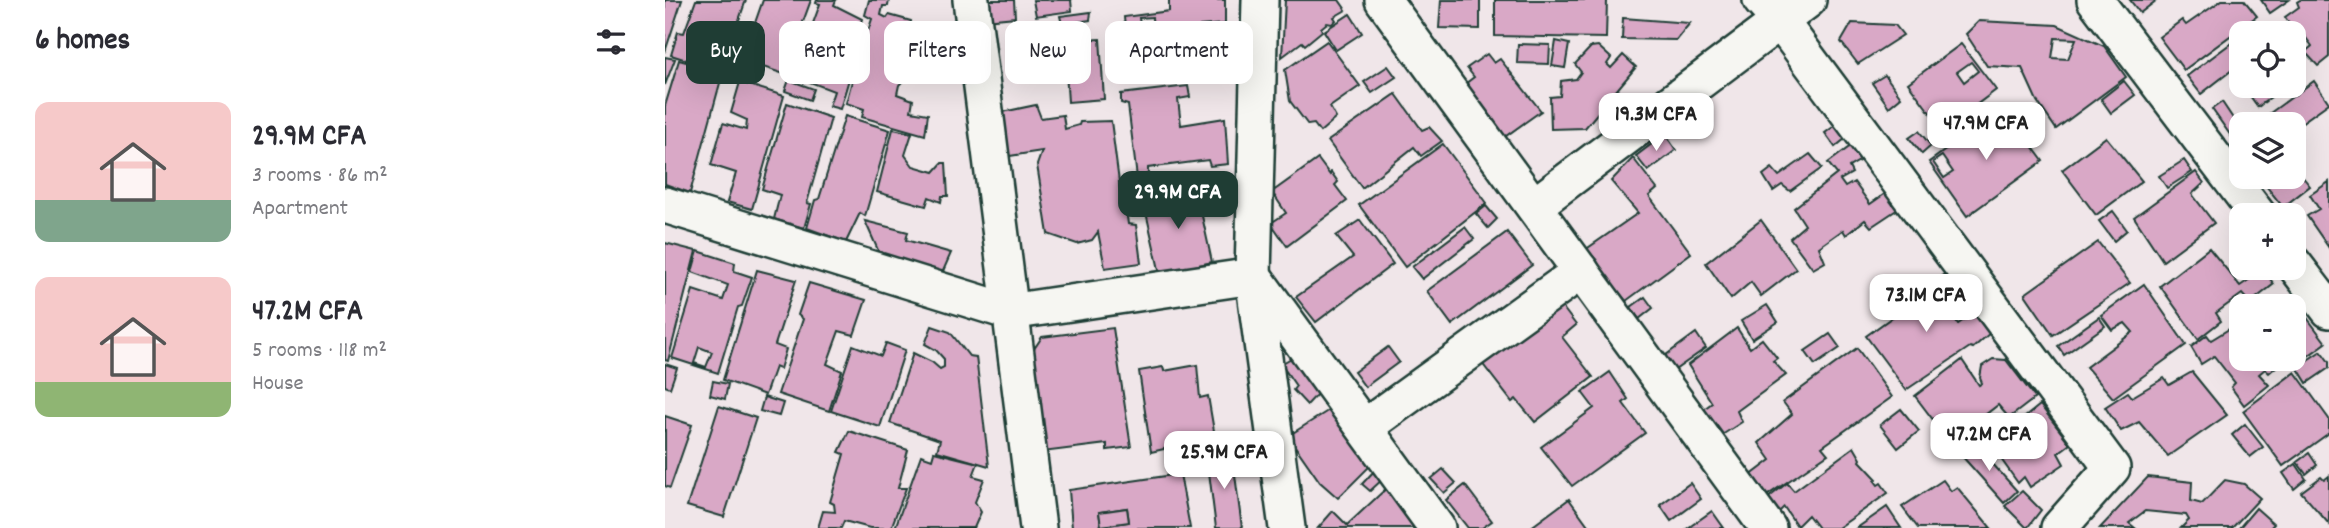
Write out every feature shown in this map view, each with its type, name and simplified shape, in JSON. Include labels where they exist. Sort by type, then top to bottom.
[{"type":"street","points":[[971,0],[1038,528]]},
{"type":"street","points":[[1260,0],[1253,276],[1287,528]]},
{"type":"street","points":[[1383,0],[1768,528]]},
{"type":"street","points":[[1534,206],[1771,10],[1808,0]]},
{"type":"street","points":[[2095,0],[2248,203]]},
{"type":"street","points":[[1771,10],[2112,468],[2059,528]]},
{"type":"street","points":[[665,205],[1010,312],[1253,276]]},
{"type":"street","points":[[1365,426],[1581,271]]},
{"type":"street","points":[[1253,276],[1437,528]]},
{"type":"street","points":[[2306,280],[2329,310]]},
{"type":"building","points":[[665,0],[682,0],[665,52]]},
{"type":"building","points":[[696,0],[746,0],[739,21],[688,21]]},
{"type":"building","points":[[763,0],[811,0],[803,21],[779,21],[779,72],[765,68],[765,21],[756,21]]},
{"type":"building","points":[[817,0],[836,0],[834,5],[861,21],[814,21],[820,4],[816,3]]},
{"type":"building","points":[[869,0],[889,0],[888,6],[883,6],[881,15],[911,21],[884,21],[884,84],[900,84],[897,94],[913,100],[911,111],[928,114],[925,135],[862,117],[864,109],[846,103],[851,84],[870,84],[872,19],[865,15]]},
{"type":"building","points":[[983,0],[1014,0],[1015,17],[985,20]]},
{"type":"building","points":[[1033,0],[1071,0],[1072,11],[1036,16]]},
{"type":"building","points":[[1169,0],[1225,0],[1225,21],[1152,21],[1152,17],[1139,18],[1139,21],[1124,21],[1124,17],[1169,11]]},
{"type":"building","points":[[1285,0],[1339,0],[1346,10],[1334,17],[1336,20],[1332,24],[1327,23],[1321,28],[1322,31],[1305,45],[1302,42],[1282,57]]},
{"type":"building","points":[[1441,0],[1480,0],[1480,29],[1439,28]]},
{"type":"building","points":[[1495,0],[1607,0],[1606,38],[1495,36]]},
{"type":"building","points":[[2130,0],[2157,0],[2140,13]]},
{"type":"building","points":[[2222,0],[2244,0],[2257,16],[2250,21],[2229,21],[2229,37],[2184,70],[2159,37],[2182,20],[2186,25]]},
{"type":"building","points":[[2261,0],[2289,0],[2270,13]]},
{"type":"building","points":[[2329,0],[2329,57],[2318,66],[2306,53],[2312,46],[2306,38],[2306,21],[2288,21],[2285,17],[2299,7],[2297,2]]},
{"type":"building","points":[[1091,12],[1090,20],[1083,21],[1061,21],[1060,16]]},
{"type":"building","points":[[1350,14],[1362,33],[1336,50],[1324,31]]},
{"type":"building","points":[[1623,18],[1690,23],[1676,40],[1622,39]]},
{"type":"building","points":[[1979,21],[2057,25],[2104,46],[2126,77],[2056,129],[2037,101],[2022,68],[1987,66],[1966,34]],"holes":[[[2055,38],[2076,39],[2068,59],[2052,58]]]},
{"type":"building","points":[[1852,23],[1895,25],[1903,35],[1858,64],[1841,42]]},
{"type":"building","points":[[686,28],[686,60],[671,55],[678,32],[684,33]]},
{"type":"building","points":[[1100,39],[1104,99],[1068,102],[1067,84],[1091,84],[1091,40]]},
{"type":"building","points":[[1327,41],[1360,86],[1330,107],[1336,118],[1320,132],[1314,124],[1308,125],[1290,101],[1285,70]]},
{"type":"building","points":[[1556,41],[1569,44],[1565,68],[1552,66]]},
{"type":"building","points":[[1518,44],[1550,45],[1549,64],[1517,63]]},
{"type":"building","points":[[1961,44],[1996,90],[1943,130],[1908,83]],"holes":[[[1971,62],[1978,71],[1964,82],[1957,72]]]},
{"type":"building","points":[[2229,45],[2229,72],[2201,94],[2187,76]]},
{"type":"building","points":[[1598,46],[1611,58],[1607,64],[1611,68],[1623,55],[1636,67],[1585,128],[1551,129],[1550,97],[1560,96],[1561,81],[1576,79],[1581,72],[1575,64],[1591,47]]},
{"type":"building","points":[[1487,54],[1494,63],[1500,59],[1541,111],[1499,141],[1461,87],[1474,77],[1467,68]]},
{"type":"building","points":[[665,57],[675,59],[665,85]]},
{"type":"building","points":[[679,60],[686,62],[686,84],[720,84],[690,193],[665,184],[665,106]]},
{"type":"building","points":[[1388,66],[1396,77],[1372,93],[1364,82]]},
{"type":"building","points":[[1885,75],[1901,97],[1889,107],[1872,83]]},
{"type":"building","points":[[2124,81],[2135,95],[2111,113],[2101,99]]},
{"type":"building","points":[[2314,81],[2329,103],[2306,119],[2306,112],[2271,112],[2291,98],[2306,98],[2306,87]]},
{"type":"building","points":[[739,84],[784,96],[752,209],[727,202],[736,173],[711,165],[723,123],[746,130],[747,120],[731,113]]},
{"type":"building","points":[[788,84],[800,84],[814,89],[810,100],[785,91]]},
{"type":"building","points":[[815,84],[848,84],[840,109],[829,106],[834,91]]},
{"type":"building","points":[[1188,86],[1190,97],[1178,99],[1181,125],[1225,118],[1228,164],[1210,166],[1208,160],[1148,168],[1148,174],[1137,178],[1128,105],[1121,103],[1121,94]]},
{"type":"building","points":[[1396,94],[1422,130],[1429,127],[1442,141],[1421,156],[1414,147],[1362,188],[1328,141]]},
{"type":"building","points":[[2252,98],[2270,98],[2258,107]]},
{"type":"building","points":[[2222,102],[2229,112],[2229,133],[2212,109]]},
{"type":"building","points":[[787,103],[831,118],[807,203],[811,204],[804,228],[774,219],[780,195],[762,189]]},
{"type":"building","points":[[1036,105],[1041,118],[1063,115],[1065,129],[1079,125],[1080,122],[1111,121],[1122,205],[1125,203],[1128,224],[1136,225],[1141,263],[1105,268],[1098,232],[1092,240],[1077,244],[1048,234],[1037,165],[1042,151],[1003,157],[998,113]]},
{"type":"building","points":[[2004,108],[2043,161],[1967,216],[1929,162]],"holes":[[[1942,156],[1953,172],[1944,178],[1933,162]]]},
{"type":"building","points":[[845,116],[890,130],[865,216],[860,213],[846,242],[807,228]]},
{"type":"building","points":[[1836,125],[1846,138],[1835,147],[1825,133]]},
{"type":"building","points":[[893,129],[912,133],[905,155],[913,166],[934,172],[942,163],[946,163],[948,196],[942,196],[941,202],[929,197],[926,206],[877,192]]},
{"type":"building","points":[[1919,131],[1931,146],[1922,154],[1909,138]]},
{"type":"building","points":[[1665,134],[1676,150],[1648,171],[1636,156]]},
{"type":"building","points":[[2106,137],[2142,181],[2096,215],[2062,170]]},
{"type":"building","points":[[1856,142],[1866,157],[1849,167],[1852,173],[1840,180],[1845,187],[1854,182],[1870,204],[1886,193],[1898,209],[1871,227],[1865,220],[1846,235],[1843,230],[1819,247],[1825,262],[1813,269],[1790,238],[1805,225],[1794,208],[1837,174],[1828,163]]},
{"type":"building","points":[[1443,144],[1487,203],[1405,267],[1359,205]]},
{"type":"building","points":[[1810,154],[1822,168],[1790,191],[1782,185],[1773,191],[1763,175],[1772,168],[1779,176]]},
{"type":"building","points":[[1633,158],[1657,189],[1649,196],[1691,253],[1626,301],[1585,250],[1638,213],[1611,181]]},
{"type":"building","points":[[1318,159],[1338,182],[1335,185],[1347,201],[1287,246],[1271,223],[1286,213],[1272,192]]},
{"type":"building","points":[[2184,160],[2192,172],[2167,188],[2159,176]]},
{"type":"building","points":[[2196,172],[2204,183],[2192,194],[2214,223],[2163,261],[2134,217]]},
{"type":"building","points":[[2306,181],[2310,186],[2288,203],[2280,203],[2269,189],[2306,189]]},
{"type":"building","points":[[2329,182],[2329,248],[2307,216],[2319,209],[2310,195]]},
{"type":"building","points":[[1196,188],[1212,262],[1160,274],[1143,199]]},
{"type":"building","points":[[1486,206],[1497,219],[1488,228],[1476,214]]},
{"type":"building","points":[[2113,211],[2127,230],[2114,241],[2099,221]]},
{"type":"building","points":[[1360,220],[1393,264],[1316,322],[1296,297],[1353,257],[1336,236]]},
{"type":"building","points":[[1761,220],[1796,269],[1761,296],[1751,282],[1731,299],[1706,263]]},
{"type":"building","points":[[865,221],[908,232],[906,240],[951,253],[940,278],[881,257]]},
{"type":"building","points":[[1465,227],[1474,239],[1422,279],[1412,267]]},
{"type":"building","points":[[1507,232],[1532,265],[1452,325],[1427,291]]},
{"type":"building","points":[[2098,242],[2130,283],[2053,335],[2025,294]]},
{"type":"building","points":[[665,243],[696,251],[668,361],[665,360]]},
{"type":"building","points":[[2209,248],[2229,273],[2229,280],[2235,280],[2240,286],[2249,280],[2271,280],[2274,284],[2261,294],[2229,294],[2229,304],[2216,313],[2221,321],[2198,339],[2160,286]]},
{"type":"building","points":[[698,251],[735,263],[734,271],[752,277],[742,306],[738,307],[718,373],[672,358],[693,290],[723,300],[728,285],[692,272]],"holes":[[[699,347],[712,352],[706,367],[694,363]]]},
{"type":"building","points":[[757,270],[796,280],[775,345],[786,349],[780,369],[775,367],[765,395],[723,380]]},
{"type":"building","points":[[1948,272],[1962,293],[1947,306],[1958,324],[1974,313],[1990,333],[1973,348],[1970,347],[1906,390],[1866,336],[1927,292],[1925,286]]},
{"type":"building","points":[[809,283],[866,300],[854,335],[839,331],[827,364],[842,371],[829,411],[778,394],[803,319],[798,315]]},
{"type":"building","points":[[2144,284],[2186,345],[2113,398],[2086,367],[2133,332],[2125,323],[2112,330],[2101,315]]},
{"type":"building","points":[[1645,297],[1653,308],[1639,319],[1631,307]]},
{"type":"building","points":[[1557,300],[1576,325],[1562,337],[1593,377],[1535,422],[1516,399],[1512,402],[1478,358]]},
{"type":"building","points":[[1767,305],[1778,322],[1752,339],[1741,321]]},
{"type":"building","points":[[2306,316],[2326,343],[2306,357]]},
{"type":"building","points":[[2099,317],[2105,326],[2064,355],[2058,346]]},
{"type":"building","points":[[932,326],[950,332],[969,356],[976,357],[989,466],[937,451],[940,440],[890,423],[913,353],[940,369],[944,367],[944,359],[936,350],[925,344]]},
{"type":"building","points":[[1113,328],[1131,447],[1107,450],[1107,444],[1043,452],[1028,358],[1042,337]]},
{"type":"building","points":[[1737,328],[1750,348],[1762,339],[1777,358],[1773,361],[1786,375],[1737,411],[1742,422],[1719,437],[1701,411],[1712,403],[1688,365]]},
{"type":"building","points":[[2229,329],[2229,371],[2263,371],[2259,374],[2269,385],[2244,405],[2231,387],[2235,383],[2214,356],[2201,364],[2191,347],[2207,335],[2211,340]]},
{"type":"building","points":[[1696,333],[1706,348],[1672,372],[1662,358]]},
{"type":"building","points":[[1830,334],[1840,348],[1815,365],[1805,351]]},
{"type":"building","points":[[886,343],[905,350],[880,427],[831,411],[853,345],[881,356]]},
{"type":"building","points":[[1388,347],[1399,362],[1365,387],[1354,372]]},
{"type":"building","points":[[1857,348],[1892,397],[1822,447],[1828,454],[1765,497],[1750,476],[1771,460],[1759,443],[1792,414],[1783,402]]},
{"type":"building","points":[[2321,351],[2329,362],[2329,368],[2307,383],[2300,371],[2306,371],[2306,361]]},
{"type":"building","points":[[1293,357],[1321,390],[1307,405],[1293,390],[1296,386],[1281,364]]},
{"type":"building","points":[[1993,359],[2006,360],[2035,398],[2009,418],[1998,405],[1950,442],[1915,396],[1962,360],[1979,385],[1982,383],[1982,366]]},
{"type":"building","points":[[665,364],[677,368],[670,388],[665,386]]},
{"type":"building","points":[[1197,365],[1200,398],[1208,396],[1215,437],[1225,435],[1227,451],[1201,456],[1199,447],[1177,452],[1177,446],[1151,452],[1139,371],[1163,367],[1164,371]]},
{"type":"building","points":[[1610,372],[1628,399],[1623,403],[1645,433],[1572,486],[1541,447],[1594,408],[1582,392]]},
{"type":"building","points":[[2192,372],[2227,415],[2168,456],[2139,422],[2121,431],[2105,407],[2128,392],[2132,397],[2164,378],[2169,385]]},
{"type":"building","points":[[2295,372],[2329,419],[2329,433],[2283,466],[2243,411]]},
{"type":"building","points":[[713,381],[728,384],[725,399],[710,395]]},
{"type":"building","points":[[764,397],[783,403],[779,416],[760,411]]},
{"type":"building","points":[[2040,405],[2070,444],[2058,453],[2064,464],[2030,487],[2024,477],[2018,483],[1991,445]]},
{"type":"building","points":[[719,406],[756,418],[724,517],[687,506]]},
{"type":"building","points":[[1334,407],[1374,462],[1338,498],[1320,482],[1288,436]]},
{"type":"building","points":[[1901,409],[1919,431],[1898,448],[1880,425]]},
{"type":"building","points":[[665,416],[692,425],[670,488],[665,486]]},
{"type":"building","points":[[2245,424],[2263,447],[2250,457],[2232,435]]},
{"type":"building","points":[[849,431],[908,450],[898,488],[906,488],[891,528],[870,528],[844,521],[841,528],[818,528],[823,511],[835,512],[834,504],[830,502],[844,454],[839,452]]},
{"type":"building","points":[[1974,443],[2017,491],[2004,503],[1961,455]]},
{"type":"building","points":[[1854,447],[1860,461],[1877,479],[1875,481],[1878,485],[1881,483],[1888,493],[1838,528],[1818,528],[1808,515],[1797,526],[1784,507],[1778,513],[1767,499],[1787,483],[1794,491]]},
{"type":"building","points":[[934,452],[978,463],[973,476],[984,479],[975,502],[981,512],[974,528],[895,528],[921,455],[932,459]]},
{"type":"building","points":[[1232,452],[1242,528],[1216,528],[1207,456]]},
{"type":"building","points":[[2309,453],[2317,465],[2306,474],[2297,462]]},
{"type":"building","points":[[2296,464],[2306,479],[2294,489],[2283,473]]},
{"type":"building","points":[[1443,469],[1456,483],[1444,493],[1431,479]]},
{"type":"building","points":[[1375,470],[1384,478],[1370,491],[1362,484]]},
{"type":"building","points":[[1180,474],[1190,528],[1072,528],[1069,490]],"holes":[[[1127,508],[1129,522],[1101,526],[1099,512]]]},
{"type":"building","points":[[2329,476],[2329,524],[2301,492],[2321,477],[2324,480]]},
{"type":"building","points":[[2148,477],[2192,482],[2191,501],[2202,504],[2225,480],[2244,484],[2260,498],[2232,528],[2181,528],[2189,520],[2186,515],[2145,511],[2129,523],[2135,528],[2100,528]]},
{"type":"building","points":[[1943,480],[1951,491],[1957,487],[1991,528],[1918,528],[1902,507]]},
{"type":"building","points":[[1690,483],[1701,499],[1671,521],[1660,505]]},
{"type":"building","points":[[1390,485],[1422,528],[1318,528],[1333,511],[1347,525]]},
{"type":"building","points":[[1465,485],[1492,521],[1482,528],[1468,528],[1446,500]]},
{"type":"building","points":[[2022,491],[2041,510],[2027,528],[2005,506]]},
{"type":"building","points":[[1569,499],[1590,528],[1530,528]]},
{"type":"building","points":[[1887,507],[1901,528],[1857,528]]},
{"type":"building","points":[[1127,508],[1129,522],[1101,526],[1099,512]]},
{"type":"building","points":[[2256,508],[2274,524],[2270,528],[2239,528]]},
{"type":"building","points":[[1712,511],[1724,528],[1688,528]]}]
